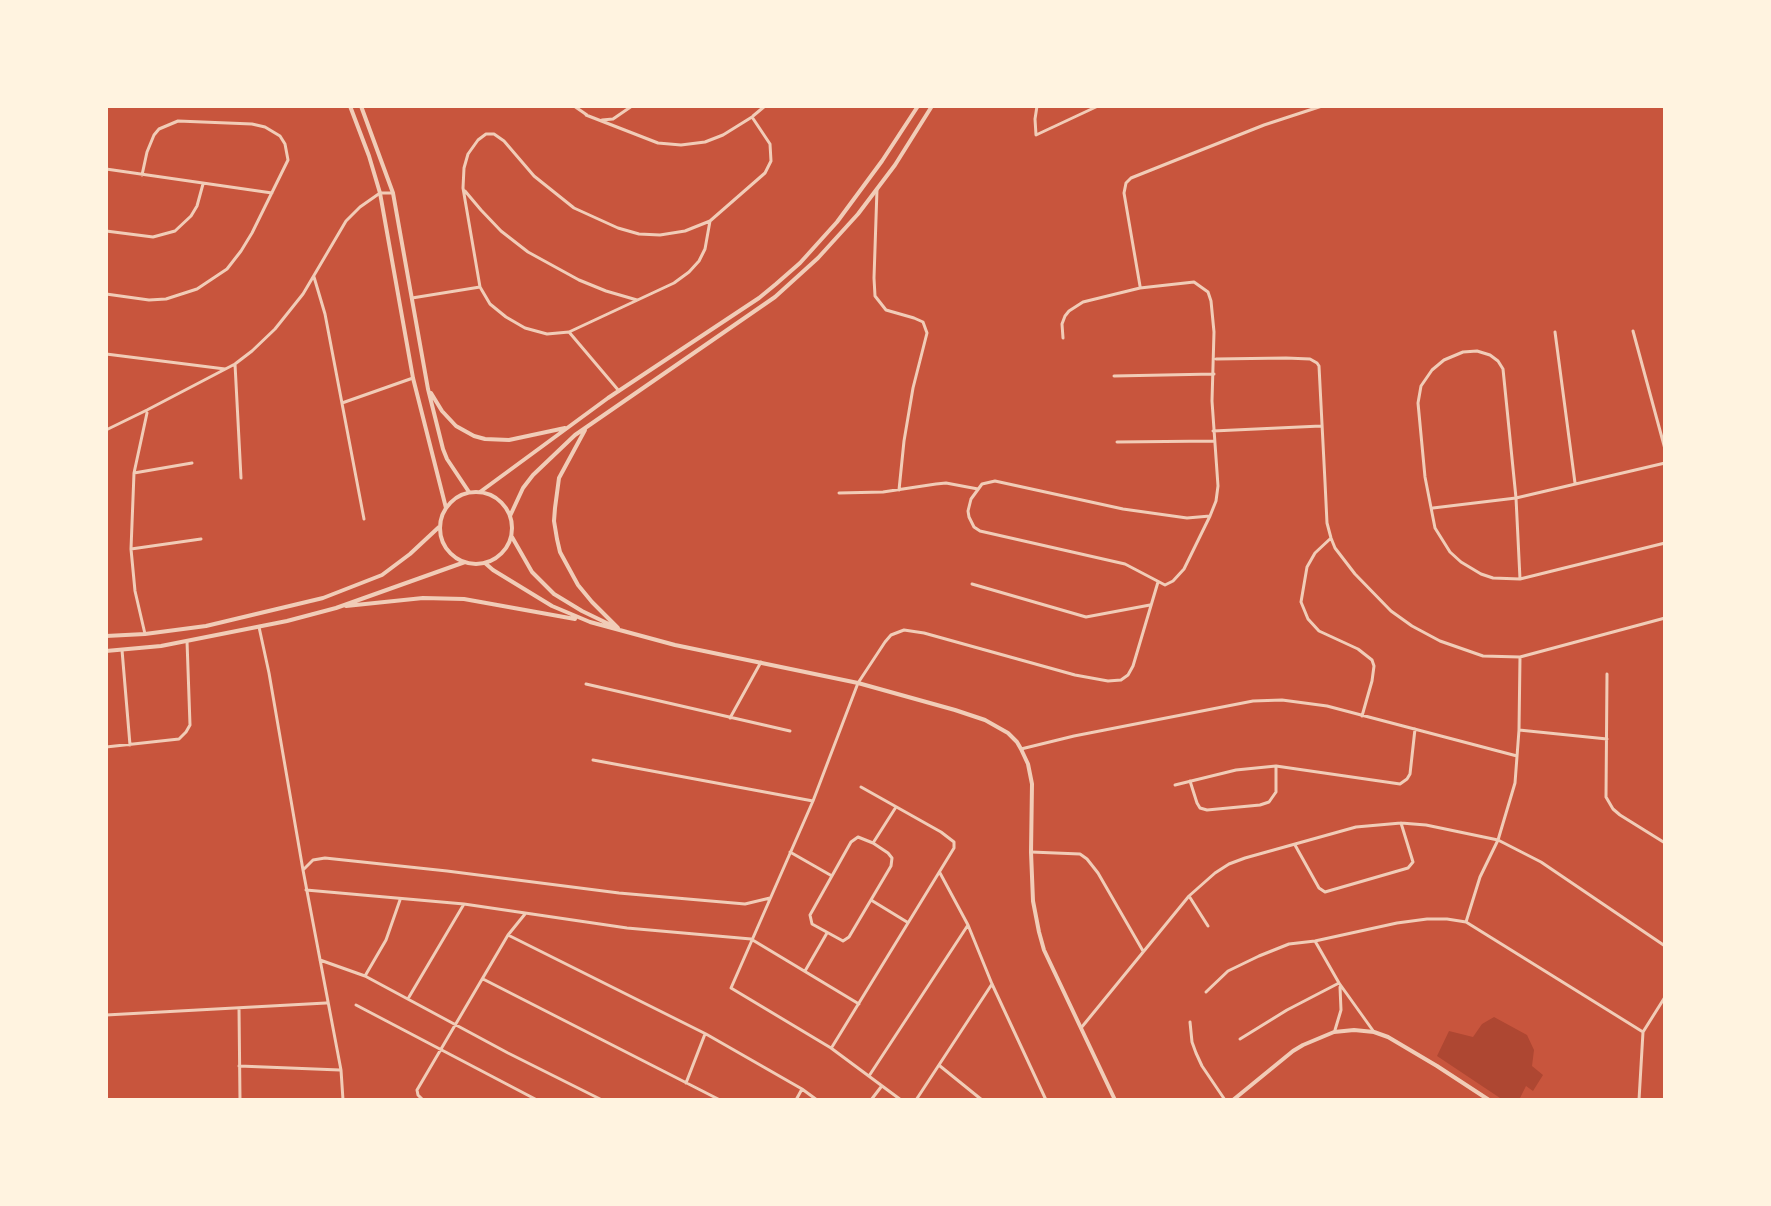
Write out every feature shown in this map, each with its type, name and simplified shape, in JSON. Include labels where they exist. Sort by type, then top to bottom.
[{"type":"street","points":[[350,106],[380,193],[413,378],[446,508]]},
{"type":"street","points":[[361,106],[393,193],[428,389],[443,449],[469,492]]},
{"type":"street","points":[[574,106],[586,115],[626,132],[658,143],[681,145],[705,142],[723,135],[765,106]]},
{"type":"street","points":[[586,115],[602,120],[613,119],[632,106]]},
{"type":"street","points":[[480,492],[567,427],[759,298],[800,263],[858,196],[918,106]]},
{"type":"street","points":[[630,633],[554,594],[532,572],[511,536],[510,516],[523,488],[550,456],[588,424],[775,297],[838,238],[895,165],[932,106]]},
{"type":"street","points":[[1037,106],[1036,135],[1098,106]]},
{"type":"street","points":[[1140,288],[1124,193],[1126,183],[1131,178],[1264,125],[1322,106]]},
{"type":"street","points":[[710,221],[705,249],[699,261],[674,283],[569,332],[547,334],[525,328],[506,317],[490,304],[480,287],[463,188],[464,168],[468,154],[478,140],[486,134],[494,134],[504,141],[534,176],[574,208],[639,234],[685,231],[710,221],[765,173],[771,161],[770,144],[752,117]]},
{"type":"street","points":[[106,294],[149,300],[182,295],[227,269],[241,251],[288,160],[285,144],[271,129],[252,124],[178,121],[159,129],[150,142],[142,175]]},
{"type":"street","points":[[106,169],[272,193]]},
{"type":"street","points":[[106,231],[153,237],[175,231],[197,206],[203,184]]},
{"type":"street","points":[[463,188],[501,231],[528,252],[579,280],[637,300]]},
{"type":"street","points":[[877,189],[875,296],[886,310],[923,322],[927,333],[913,388],[899,490]]},
{"type":"street","points":[[106,430],[235,364],[275,329],[303,294],[346,221],[380,193],[393,193]]},
{"type":"street","points":[[314,277],[325,314],[364,519]]},
{"type":"street","points":[[1063,338],[1062,324],[1069,311],[1083,302],[1140,288],[1194,282],[1204,287],[1211,301],[1214,332],[1213,431],[1218,491],[1210,516],[1188,561],[1179,575],[1167,585],[1125,564],[980,531],[974,527],[968,511],[971,499],[989,481],[1123,509],[1187,518],[1210,516]]},
{"type":"street","points":[[412,298],[480,287]]},
{"type":"street","points":[[1633,331],[1665,449]]},
{"type":"street","points":[[569,332],[619,391]]},
{"type":"street","points":[[1555,332],[1575,483]]},
{"type":"street","points":[[1520,579],[1516,498],[1503,369],[1490,355],[1477,351],[1463,352],[1444,360],[1432,370],[1421,386],[1418,403],[1425,477],[1435,528],[1450,552],[1481,574],[1493,578],[1520,579],[1665,543]]},
{"type":"street","points":[[106,354],[226,369]]},
{"type":"street","points":[[1214,359],[1286,358],[1314,360],[1319,366],[1327,523],[1331,538],[1355,574],[1391,611],[1412,626],[1474,654],[1520,657],[1665,618]]},
{"type":"street","points":[[235,364],[241,478]]},
{"type":"street","points":[[1114,376],[1214,374]]},
{"type":"street","points":[[342,403],[413,378]]},
{"type":"street","points":[[428,389],[448,419],[474,436],[509,440],[567,427]]},
{"type":"street","points":[[145,634],[135,591],[131,549],[134,473],[147,410]]},
{"type":"street","points":[[588,424],[559,478],[554,521],[560,552],[571,573],[592,602],[618,628]]},
{"type":"street","points":[[1213,431],[1321,426]]},
{"type":"street","points":[[1117,442],[1214,441]]},
{"type":"street","points":[[134,473],[192,463]]},
{"type":"street","points":[[1432,508],[1516,498],[1665,463]]},
{"type":"street","points":[[839,493],[899,490],[936,484],[978,489]]},
{"type":"street","points":[[106,636],[206,626],[259,615],[350,589],[396,566],[439,527],[446,508],[455,498],[469,492],[480,492],[498,500],[510,516]]},
{"type":"street","points":[[439,527],[448,552],[465,562]]},
{"type":"street","points":[[106,651],[187,641],[336,608],[465,562],[485,563],[502,553],[511,536]]},
{"type":"street","points":[[1331,538],[1315,553],[1307,567],[1301,602],[1308,619],[1319,631],[1358,649],[1372,660],[1372,681],[1362,716]]},
{"type":"street","points":[[131,549],[201,539]]},
{"type":"street","points":[[485,563],[552,606],[590,622]]},
{"type":"street","points":[[901,1100],[831,1048],[731,988],[813,801],[858,683],[891,635],[904,630],[1075,675],[1121,680],[1133,666],[1158,582]]},
{"type":"street","points":[[972,584],[1086,617],[1150,605]]},
{"type":"street","points":[[336,608],[423,598],[464,599],[590,622],[675,645],[858,683],[955,710],[985,720],[1008,733],[1021,749],[1032,784],[1033,901],[1044,950],[1115,1100]]},
{"type":"street","points":[[259,627],[341,1070],[343,1100]]},
{"type":"street","points":[[106,747],[179,739],[190,725],[187,641]]},
{"type":"street","points":[[122,650],[130,745]]},
{"type":"street","points":[[1466,922],[1480,877],[1498,840],[1512,793],[1519,730],[1520,657]]},
{"type":"street","points":[[730,718],[761,662]]},
{"type":"street","points":[[1607,674],[1606,797],[1620,815],[1665,843]]},
{"type":"street","points":[[586,684],[790,731]]},
{"type":"street","points":[[1021,749],[1074,736],[1269,700],[1327,706],[1517,756]]},
{"type":"street","points":[[1175,785],[1236,770],[1276,766],[1400,784],[1410,774],[1415,728]]},
{"type":"street","points":[[1519,730],[1607,739]]},
{"type":"street","points":[[593,760],[813,801]]},
{"type":"street","points":[[1190,781],[1200,808],[1260,805],[1269,802],[1276,792],[1276,766]]},
{"type":"street","points":[[831,1048],[952,854],[954,842],[861,787]]},
{"type":"street","points":[[873,843],[896,807]]},
{"type":"street","points":[[1081,1028],[1189,896],[1215,873],[1229,864],[1356,827],[1401,823],[1452,829],[1498,840],[1541,862],[1665,946]]},
{"type":"street","points":[[1295,845],[1319,888],[1325,892],[1408,868],[1413,862],[1401,823]]},
{"type":"street","points":[[860,837],[873,843],[888,853],[892,862],[846,941],[839,940],[812,924],[810,919],[853,839],[860,837]]},
{"type":"street","points":[[790,852],[832,876]]},
{"type":"street","points":[[1031,852],[1080,854],[1087,859],[1143,951]]},
{"type":"street","points":[[303,870],[313,860],[325,858],[634,895],[745,904],[770,898]]},
{"type":"street","points":[[940,873],[968,925],[1046,1100]]},
{"type":"street","points":[[306,890],[464,904],[627,928],[751,939],[859,1004]]},
{"type":"street","points":[[1189,896],[1208,926]]},
{"type":"street","points":[[365,976],[386,940],[401,900]]},
{"type":"street","points":[[871,900],[907,922]]},
{"type":"street","points":[[408,999],[464,904]]},
{"type":"street","points":[[421,1100],[417,1090],[508,935],[525,914]]},
{"type":"street","points":[[1206,992],[1228,971],[1289,944],[1397,923],[1437,919],[1466,922],[1643,1032]]},
{"type":"street","points":[[869,1076],[968,925]]},
{"type":"street","points":[[805,971],[827,932]]},
{"type":"street","points":[[508,935],[706,1034],[817,1100]]},
{"type":"street","points":[[1315,941],[1339,983],[1374,1032]]},
{"type":"street","points":[[320,960],[365,976],[602,1100]]},
{"type":"street","points":[[483,979],[720,1100]]},
{"type":"street","points":[[1334,1032],[1341,1010],[1339,983]]},
{"type":"street","points":[[1240,1039],[1339,983]]},
{"type":"street","points":[[916,1100],[992,984]]},
{"type":"street","points":[[1639,1100],[1643,1032],[1665,997]]},
{"type":"street","points":[[106,1015],[327,1003]]},
{"type":"street","points":[[356,1005],[537,1100]]},
{"type":"street","points":[[239,1007],[240,1100]]},
{"type":"street","points":[[1190,1022],[1196,1053],[1225,1100]]},
{"type":"street","points":[[1233,1100],[1293,1051],[1334,1032],[1354,1030],[1388,1037],[1489,1100]]},
{"type":"street","points":[[686,1083],[706,1034]]},
{"type":"street","points":[[239,1066],[341,1070]]},
{"type":"street","points":[[940,1066],[982,1100]]},
{"type":"street","points":[[871,1100],[882,1086]]},
{"type":"street","points":[[796,1100],[802,1089]]},
{"type":"shaded area","points":[[1494,1017],[1527,1035],[1534,1050],[1532,1066],[1543,1075],[1533,1091],[1526,1086],[1519,1100],[1503,1100],[1437,1056],[1449,1031],[1473,1037],[1482,1024]]}]
